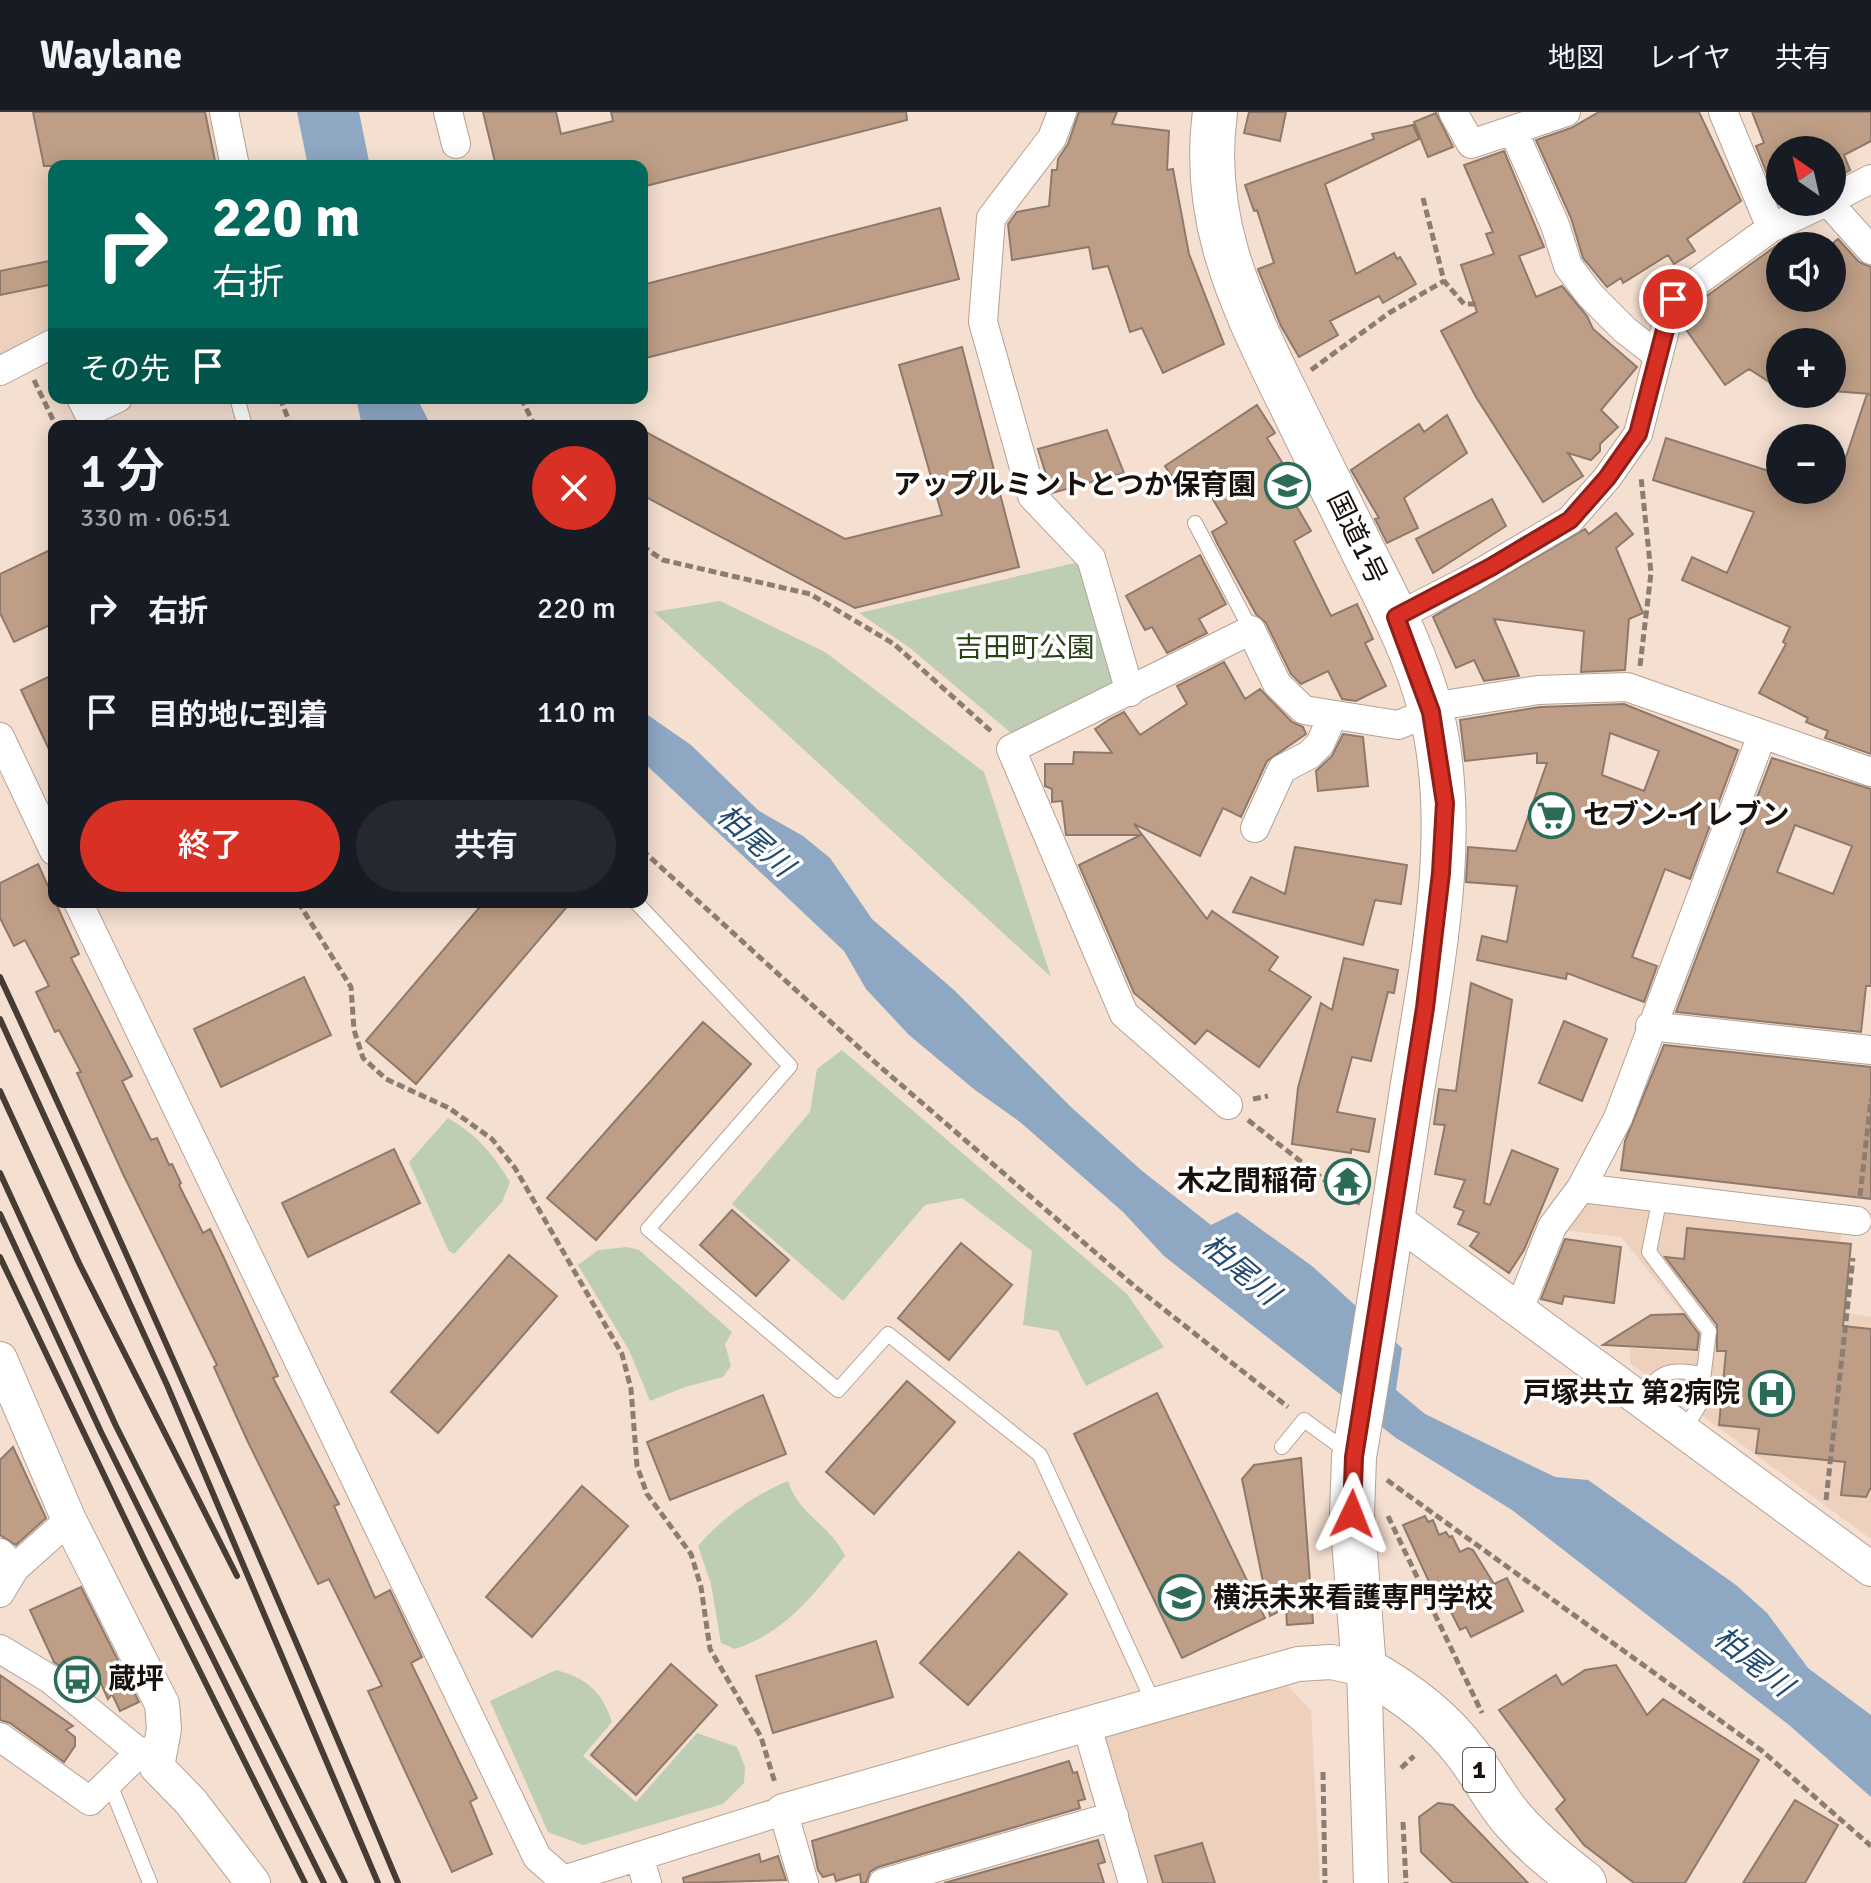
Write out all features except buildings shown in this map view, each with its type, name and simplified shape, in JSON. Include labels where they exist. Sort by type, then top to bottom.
[{"type":"highway","name":"国道1号","points":[[1215,112],[1209,156],[1217,225],[1232,277],[1396,617],[1431,712],[1445,803],[1441,873],[1390,1232],[1366,1454],[1355,1583],[1364,1669]]},
{"type":"highway","name":"1","points":[[1364,1669],[1389,1683],[1440,1722],[1467,1753],[1512,1819],[1567,1878]]},
{"type":"street","points":[[224,112],[234,160]]},
{"type":"street","points":[[448,112],[456,144]]},
{"type":"street","points":[[1062,112],[1052,138],[991,218],[983,322],[1032,496],[1091,558],[1130,692]]},
{"type":"street","points":[[1453,112],[1471,144],[1566,112]]},
{"type":"street","points":[[1723,112],[1771,228]]},
{"type":"street","points":[[1513,130],[1555,225],[1568,266],[1590,295],[1625,330],[1656,354]]},
{"type":"street","points":[[1846,192],[1871,179]]},
{"type":"street","points":[[1396,617],[1468,580],[1570,520],[1638,434],[1656,354],[1673,299],[1771,228],[1797,216]]},
{"type":"street","points":[[1842,216],[1871,250]]},
{"type":"street","points":[[12,365],[48,346]]},
{"type":"street","points":[[84,404],[88,412],[105,404]]},
{"type":"street","points":[[1228,1105],[1124,1014],[1011,749],[1251,630],[1277,684],[1304,710],[1398,725],[1450,704],[1538,690],[1599,686],[1637,691],[1871,772]]},
{"type":"street","points":[[1255,828],[1282,769],[1309,755],[1320,744],[1333,715]]},
{"type":"street","points":[[1518,1312],[1552,1227],[1581,1188],[1618,1118],[1650,1026],[1762,735]]},
{"type":"street","points":[[0,737],[48,838]]},
{"type":"street","points":[[81,908],[537,1857],[559,1882],[783,1811],[1086,1723],[1298,1664],[1331,1662],[1364,1669],[1371,1883]]},
{"type":"street","points":[[1650,1026],[1871,1050]]},
{"type":"street","points":[[1581,1188],[1857,1221]]},
{"type":"street","points":[[1390,1232],[1518,1312],[1641,1398],[1871,1569]]},
{"type":"street","points":[[0,1359],[69,1520],[162,1704],[164,1729],[149,1759],[109,1782],[90,1801],[0,1737]]},
{"type":"street","points":[[0,1593],[7,1561],[69,1520]]},
{"type":"street","points":[[0,1649],[50,1679],[149,1759],[191,1802],[253,1883]]},
{"type":"street","points":[[1086,1723],[1133,1883]]},
{"type":"street","points":[[783,1811],[804,1883]]},
{"type":"street","points":[[883,1883],[1114,1816]]},
{"type":"street","points":[[639,1856],[647,1883]]},
{"type":"lane","points":[[1195,523],[1251,630]]},
{"type":"lane","points":[[642,908],[790,1066],[648,1229],[838,1390],[888,1334],[1040,1455],[1154,1704]]},
{"type":"lane","points":[[1660,1197],[1649,1252],[1709,1331],[1700,1404],[1684,1430]]},
{"type":"lane","points":[[1641,1398],[1658,1375],[1676,1370],[1703,1374]]},
{"type":"lane","points":[[1282,1447],[1304,1420],[1366,1454]]},
{"type":"lane","points":[[109,1782],[150,1883]]},
{"type":"path","points":[[1423,198],[1444,281],[1464,304],[1480,304]]},
{"type":"path","points":[[1284,390],[1364,330],[1444,281]]},
{"type":"path","points":[[12,365],[52,420]]},
{"type":"path","points":[[1624,454],[1634,460],[1642,478],[1651,573],[1637,691]]},
{"type":"path","points":[[648,550],[663,560],[810,594],[894,644],[1011,749]]},
{"type":"path","points":[[648,855],[877,1064],[1109,1265],[1304,1420]]},
{"type":"path","points":[[302,908],[351,987],[354,1030],[363,1058],[386,1079],[449,1108],[492,1139],[515,1168],[622,1354],[631,1389],[637,1466],[647,1494],[691,1554],[701,1587],[710,1649],[761,1737],[783,1811]]},
{"type":"path","points":[[1857,1221],[1871,1099]]},
{"type":"path","points":[[1228,1105],[1390,1232]]},
{"type":"path","points":[[1810,1524],[1828,1497],[1853,1258]]},
{"type":"path","points":[[1366,1454],[1761,1750],[1871,1846]]},
{"type":"path","points":[[1386,1511],[1488,1726]]},
{"type":"path","points":[[1401,1778],[1401,1765],[1414,1756]]},
{"type":"path","points":[[1323,1772],[1325,1883]]},
{"type":"path","points":[[1403,1821],[1406,1883]]},
{"type":"shaded area","points":[[0,112],[212,112],[221,160],[48,160],[48,333],[0,358]]},
{"type":"shaded area","name":"戸塚共立 第2病院","points":[[1593,1198],[1832,1224],[1841,1235],[1838,1269],[1852,1271],[1848,1313],[1871,1317],[1871,1539],[1630,1363],[1630,1348],[1693,1352],[1696,1330],[1621,1237],[1565,1230],[1580,1204]]},
{"type":"shaded area","points":[[1284,1682],[1311,1710],[1320,1883],[1141,1883],[1098,1737]]},
{"type":"green space","name":"吉田町公園","points":[[1079,562],[1117,689],[1011,733],[910,648],[859,613]]},
{"type":"green space","points":[[720,601],[825,652],[984,772],[1051,977],[654,612]]},
{"type":"green space","points":[[842,1050],[1127,1294],[1164,1347],[1086,1386],[1058,1331],[1023,1325],[1032,1251],[962,1198],[925,1205],[843,1301],[732,1204],[810,1112],[817,1069]]},
{"type":"green space","points":[[448,1118],[484,1146],[510,1182],[502,1202],[454,1254],[448,1250],[409,1162]]},
{"type":"green space","points":[[627,1247],[639,1250],[732,1332],[725,1344],[731,1366],[723,1377],[650,1401],[629,1350],[578,1265],[598,1250]]},
{"type":"green space","points":[[788,1481],[799,1503],[839,1545],[845,1556],[783,1623],[753,1642],[735,1649],[721,1643],[711,1584],[698,1546],[739,1509]]},
{"type":"green space","points":[[556,1670],[592,1687],[603,1702],[612,1722],[583,1756],[636,1802],[697,1733],[737,1747],[745,1767],[744,1783],[723,1804],[583,1845],[548,1832],[490,1701]]},
{"type":"water","points":[[297,112],[359,112],[369,160],[307,160]]},
{"type":"water","points":[[357,404],[420,404],[428,420],[361,420]]},
{"type":"water","name":"柏尾川","points":[[648,715],[691,745],[759,811],[803,836],[830,858],[872,919],[954,990],[1071,1107],[1141,1170],[1211,1225],[1237,1212],[1312,1266],[1402,1348],[1396,1390],[1425,1414],[1555,1477],[1588,1480],[1736,1585],[1767,1613],[1808,1668],[1871,1715],[1871,1797],[1789,1725],[1512,1510],[1396,1438],[1164,1256],[1123,1212],[1020,1122],[975,1090],[909,1035],[866,989],[844,951],[648,767]]},
{"type":"railway","points":[[0,977],[204,1428],[398,1883]]},
{"type":"railway","points":[[0,1019],[167,1385],[378,1883]]},
{"type":"railway","points":[[0,1091],[79,1263],[237,1576]]},
{"type":"railway","points":[[0,1173],[116,1426],[345,1883]]},
{"type":"railway","points":[[0,1214],[101,1432],[324,1883]]},
{"type":"railway","points":[[0,1257],[145,1561],[305,1883]]},
{"type":"place","name":"アップルミントとつか保育園","points":[[1287,485]]},
{"type":"place","name":"セブン-イレブン","points":[[1552,815]]},
{"type":"place","name":"木之間稲荷","points":[[1348,1181]]},
{"type":"place","name":"戸塚共立 第2病院","points":[[1771,1393]]},
{"type":"place","name":"横浜未来看護専門学校","points":[[1182,1598]]},
{"type":"place","name":"蔵坪","points":[[77,1679]]},
{"type":"route","points":[[1352,1514],[1354,1457],[1425,1008],[1441,873],[1445,803],[1431,712],[1396,617],[1538,541],[1570,520],[1607,478],[1638,434],[1656,354],[1673,299]]}]
